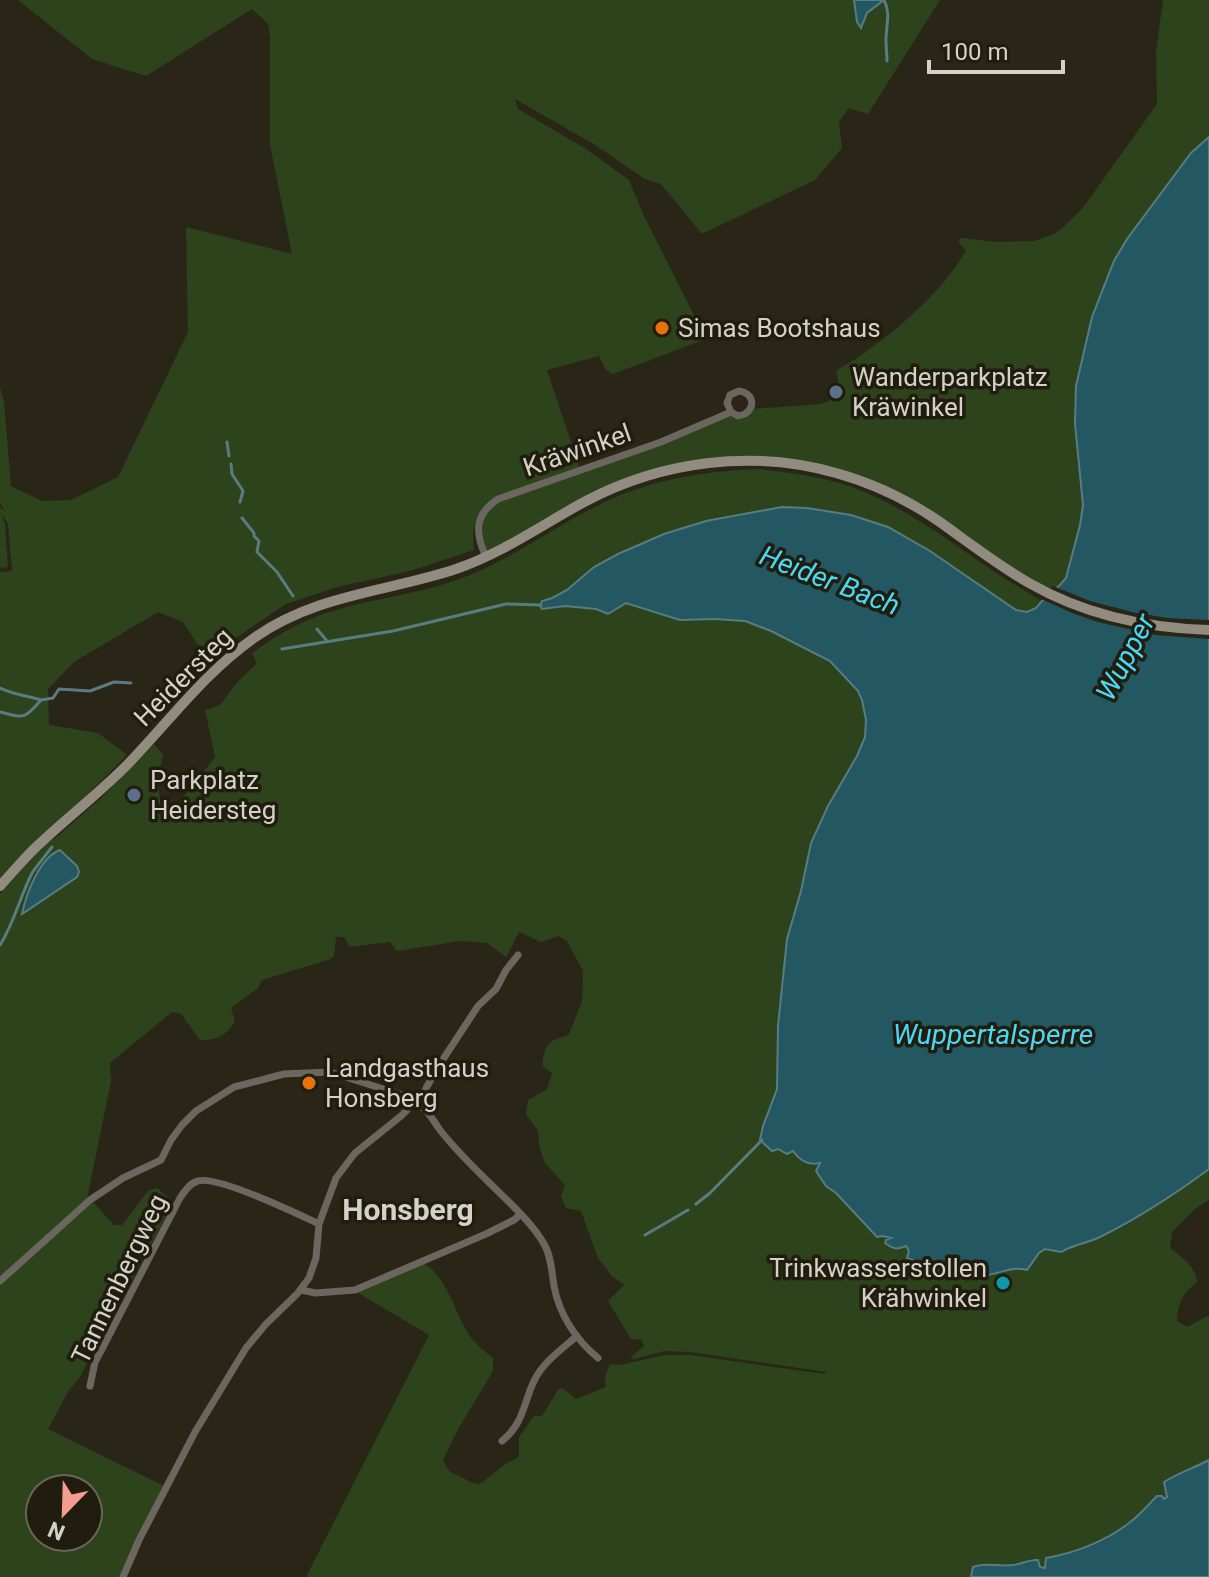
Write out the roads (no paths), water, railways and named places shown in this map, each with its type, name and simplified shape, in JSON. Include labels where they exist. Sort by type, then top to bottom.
[{"type":"main road","name":"Heidersteg","points":[[0,886],[33,850],[123,769],[212,674],[254,637],[309,608],[341,597],[444,573],[486,557],[586,501],[641,478],[703,463],[756,461],[790,464],[846,476],[888,492],[934,518],[1018,576],[1049,593],[1103,614],[1153,625],[1209,630]]},
{"type":"street","name":"Kräwinkel","points":[[486,557],[478,540],[478,527],[487,508],[498,499],[661,442],[731,412]]},
{"type":"street","points":[[409,1103],[423,1094],[478,1006],[496,989],[518,955]]},
{"type":"street","points":[[0,1281],[90,1200],[123,1178],[161,1160],[171,1140],[196,1111],[234,1087],[284,1074],[330,1072],[402,1095],[409,1103],[425,1108],[449,1142],[521,1214],[546,1247],[556,1297],[570,1327],[598,1358]]},
{"type":"street","points":[[123,1577],[195,1432],[236,1363],[266,1324],[309,1278],[316,1258],[319,1224],[332,1187],[345,1164],[401,1116],[409,1103]]},
{"type":"street","name":"Tannenbergweg","points":[[90,1386],[95,1362],[180,1198],[196,1181],[225,1185],[319,1224]]},
{"type":"street","points":[[301,1290],[316,1293],[355,1290],[486,1234],[521,1214]]},
{"type":"street","points":[[502,1441],[523,1414],[534,1380],[543,1367],[577,1336]]},
{"type":"water","points":[[854,0],[884,0],[867,13],[861,28],[857,22]]},
{"type":"water","name":"Wuppertalsperre","points":[[1209,137],[1209,1169],[1157,1205],[1102,1236],[1061,1252],[1045,1249],[1027,1270],[1012,1269],[982,1275],[966,1274],[958,1268],[943,1272],[930,1263],[926,1265],[907,1258],[909,1251],[906,1246],[893,1248],[885,1243],[891,1238],[877,1237],[826,1186],[816,1171],[820,1163],[805,1162],[793,1151],[787,1154],[778,1149],[772,1151],[760,1140],[777,1089],[778,1026],[787,939],[811,843],[865,737],[866,720],[858,691],[830,661],[745,621],[680,620],[626,603],[608,614],[596,609],[565,606],[542,609],[540,606],[542,601],[567,590],[594,567],[664,534],[706,521],[782,507],[851,515],[888,527],[930,551],[1016,610],[1027,612],[1036,608],[1066,578],[1080,525],[1083,505],[1075,424],[1076,386],[1092,317],[1114,261],[1127,239],[1191,153]]},
{"type":"water","points":[[60,850],[77,866],[77,877],[22,914],[40,868]]},
{"type":"water","points":[[1209,1460],[1209,1577],[971,1577],[973,1567],[983,1565],[1013,1565],[1038,1560],[1040,1567],[1045,1568],[1046,1558],[1090,1545],[1120,1529],[1157,1496],[1167,1497],[1164,1482]]},
{"type":"waterway","points":[[884,0],[888,15],[887,61]]},
{"type":"waterway","points":[[227,442],[229,456]]},
{"type":"waterway","points":[[231,464],[232,474],[243,491],[240,502]]},
{"type":"waterway","points":[[242,518],[259,541],[257,552],[277,572],[293,596]]},
{"type":"waterway","name":"Heider Bach","points":[[282,649],[393,631],[506,604],[541,605]]},
{"type":"waterway","points":[[317,629],[327,641]]},
{"type":"waterway","points":[[0,712],[23,716],[41,700],[53,698],[59,689],[90,691],[114,682],[131,683]]},
{"type":"waterway","points":[[0,688],[41,700]]},
{"type":"waterway","name":"Heider Bach","points":[[0,945],[32,873],[52,847]]},
{"type":"waterway","points":[[696,1204],[762,1140]]},
{"type":"waterway","points":[[645,1235],[688,1210]]},
{"type":"place","name":"Simas Bootshaus","points":[[662,328]]},
{"type":"place","name":"Wanderparkplatz Kräwinkel","points":[[836,392]]},
{"type":"place","name":"Parkplatz Heidersteg","points":[[134,795]]},
{"type":"place","name":"Landgasthaus Honsberg","points":[[309,1083]]},
{"type":"place","name":"Trinkwasserstollen Krähwinkel","points":[[1003,1283]]},
{"type":"district","name":"Honsberg","points":[[408,1210]]},
{"type":"water label","name":"Wupper","points":[[1125,657]]}]
